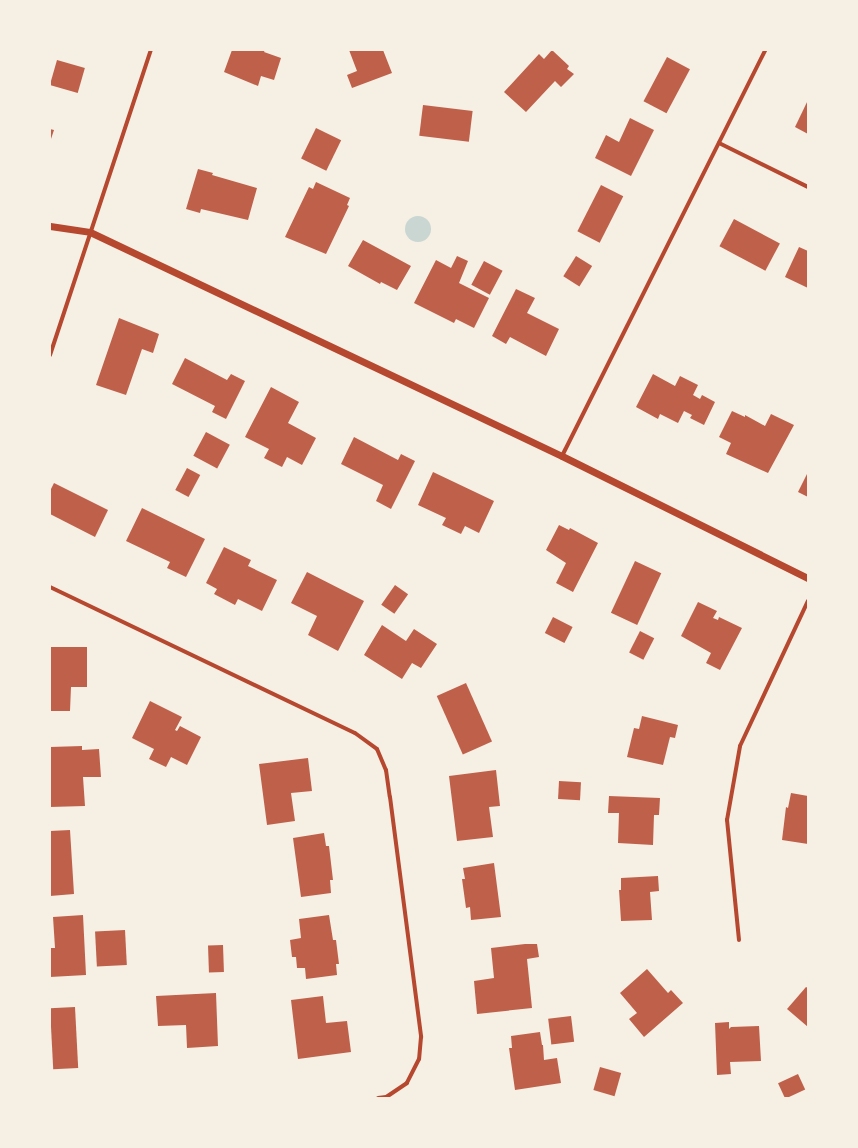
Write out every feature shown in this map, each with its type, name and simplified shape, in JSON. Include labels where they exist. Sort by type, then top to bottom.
[{"type":"street","points":[[50,355],[151,50]]},
{"type":"street","points":[[562,456],[766,50]]},
{"type":"street","points":[[719,143],[808,187]]},
{"type":"street","points":[[50,226],[90,232],[562,456],[808,578]]},
{"type":"street","points":[[50,587],[355,734],[376,749],[386,770],[421,1037],[419,1059],[408,1083],[386,1097],[378,1098]]},
{"type":"street","points":[[739,940],[727,820],[740,746],[808,601]]},
{"type":"shaded area","points":[[418,216],[427,220],[431,229],[427,238],[418,242],[409,238],[405,229],[409,220]]},
{"type":"building","points":[[232,50],[265,50],[264,52],[281,58],[274,80],[261,76],[258,86],[224,72]]},
{"type":"building","points":[[349,50],[383,50],[392,73],[352,88],[347,75],[357,71]]},
{"type":"building","points":[[552,50],[569,66],[567,69],[574,74],[561,87],[555,81],[526,112],[504,92],[539,54],[544,59]]},
{"type":"building","points":[[667,57],[690,69],[666,113],[644,101]]},
{"type":"building","points":[[57,60],[85,68],[78,93],[50,85]]},
{"type":"building","points":[[808,100],[808,134],[795,127]]},
{"type":"building","points":[[423,105],[473,111],[469,142],[419,136]]},
{"type":"building","points":[[630,118],[654,130],[631,176],[595,158],[606,135],[619,142]]},
{"type":"building","points":[[316,128],[341,140],[326,171],[301,159]]},
{"type":"building","points":[[50,129],[54,130],[50,142]]},
{"type":"building","points":[[198,169],[213,173],[212,175],[257,188],[248,220],[201,209],[200,213],[186,209]]},
{"type":"building","points":[[316,182],[350,198],[347,205],[349,206],[326,254],[285,237],[309,187],[313,189]]},
{"type":"building","points":[[601,185],[623,196],[600,243],[577,231]]},
{"type":"building","points":[[734,219],[780,243],[765,271],[719,246]]},
{"type":"building","points":[[363,240],[411,266],[397,290],[381,282],[380,284],[348,266]]},
{"type":"building","points":[[799,247],[808,251],[808,288],[785,277]]},
{"type":"building","points":[[457,256],[468,261],[459,283],[489,298],[474,328],[456,319],[454,323],[414,303],[436,260],[451,268]]},
{"type":"building","points":[[576,256],[592,266],[579,286],[563,276]]},
{"type":"building","points":[[484,261],[503,271],[490,295],[471,285]]},
{"type":"building","points":[[516,289],[535,298],[527,313],[559,329],[546,356],[510,337],[506,344],[492,336]]},
{"type":"building","points":[[119,318],[159,334],[153,353],[142,349],[126,395],[96,385]]},
{"type":"building","points":[[185,358],[227,380],[231,374],[245,381],[226,419],[212,412],[215,406],[172,384]]},
{"type":"building","points":[[653,374],[675,386],[680,376],[698,385],[693,395],[700,399],[702,395],[715,402],[704,425],[690,418],[692,415],[684,411],[678,423],[660,414],[658,419],[636,407]]},
{"type":"building","points":[[271,387],[299,402],[288,423],[316,438],[302,465],[287,457],[282,467],[264,458],[269,449],[245,437]]},
{"type":"building","points":[[732,411],[745,417],[745,415],[765,426],[771,414],[794,425],[768,473],[726,454],[731,443],[719,437]]},
{"type":"building","points":[[206,432],[230,445],[217,469],[193,456]]},
{"type":"building","points":[[354,437],[398,460],[401,454],[415,461],[391,509],[376,501],[383,485],[341,464]]},
{"type":"building","points":[[187,468],[200,475],[189,497],[175,490]]},
{"type":"building","points":[[433,472],[494,501],[479,533],[465,526],[461,534],[442,525],[446,518],[418,505]]},
{"type":"building","points":[[808,472],[808,497],[798,492]]},
{"type":"building","points":[[54,483],[108,510],[95,537],[50,514],[50,491]]},
{"type":"building","points":[[142,508],[205,539],[186,577],[167,568],[170,562],[126,541]]},
{"type":"building","points":[[559,525],[569,530],[570,528],[598,543],[573,592],[556,583],[566,563],[546,550]]},
{"type":"building","points":[[224,547],[251,560],[248,566],[277,580],[262,611],[238,599],[235,605],[214,594],[217,589],[206,583]]},
{"type":"building","points":[[635,561],[661,573],[637,625],[611,613]]},
{"type":"building","points":[[307,572],[364,601],[338,651],[308,635],[317,616],[291,603]]},
{"type":"building","points":[[395,585],[408,594],[394,614],[381,605]]},
{"type":"building","points":[[698,602],[717,611],[713,618],[718,620],[719,617],[742,628],[720,670],[706,663],[711,653],[681,636]]},
{"type":"building","points":[[553,617],[573,627],[564,643],[545,633]]},
{"type":"building","points":[[382,625],[406,641],[414,629],[437,644],[421,668],[412,663],[402,679],[364,655]]},
{"type":"building","points":[[640,631],[654,638],[643,660],[629,652]]},
{"type":"building","points":[[50,647],[87,647],[87,687],[71,687],[70,711],[50,711]]},
{"type":"building","points":[[466,683],[492,741],[463,754],[437,696]]},
{"type":"building","points":[[150,701],[182,717],[175,730],[177,731],[180,726],[201,737],[187,765],[171,757],[166,767],[149,759],[154,749],[132,738]]},
{"type":"building","points":[[642,716],[678,725],[675,738],[670,737],[663,765],[627,757],[634,728],[639,729]]},
{"type":"building","points":[[82,746],[82,750],[99,749],[101,777],[83,777],[85,806],[50,807],[50,747]]},
{"type":"building","points":[[308,758],[312,791],[291,793],[295,821],[267,825],[259,764]]},
{"type":"building","points":[[496,770],[500,806],[489,807],[493,837],[457,841],[449,776]]},
{"type":"building","points":[[559,781],[581,782],[580,800],[558,799]]},
{"type":"building","points":[[791,793],[808,796],[808,844],[782,840],[786,807],[788,808]]},
{"type":"building","points":[[609,796],[660,798],[659,815],[654,815],[653,845],[618,843],[619,813],[608,813]]},
{"type":"building","points":[[70,830],[74,894],[50,896],[50,831]]},
{"type":"building","points":[[324,833],[326,846],[329,846],[333,880],[330,880],[331,893],[301,897],[293,838]]},
{"type":"building","points":[[494,863],[501,917],[471,920],[470,907],[466,908],[462,879],[465,879],[463,868]]},
{"type":"building","points":[[658,876],[659,891],[650,892],[652,920],[621,921],[619,890],[621,890],[621,878]]},
{"type":"building","points":[[83,915],[86,975],[50,977],[50,948],[55,948],[53,917]]},
{"type":"building","points":[[329,915],[333,940],[336,940],[339,964],[336,964],[337,975],[306,979],[305,968],[297,968],[296,957],[292,957],[290,940],[301,938],[299,919]]},
{"type":"building","points":[[125,930],[127,965],[97,967],[95,932]]},
{"type":"building","points":[[537,944],[539,957],[527,959],[532,1008],[477,1014],[474,981],[494,978],[491,948]]},
{"type":"building","points":[[223,945],[224,972],[209,973],[208,946]]},
{"type":"building","points":[[647,969],[668,993],[671,990],[683,1003],[644,1037],[629,1019],[637,1013],[620,993]]},
{"type":"building","points":[[806,987],[808,988],[808,1027],[787,1009]]},
{"type":"building","points":[[216,993],[218,1046],[187,1048],[186,1025],[158,1026],[156,996]]},
{"type":"building","points":[[323,996],[326,1023],[347,1021],[351,1052],[298,1059],[291,1000]]},
{"type":"building","points":[[75,1007],[78,1068],[53,1069],[50,1008]]},
{"type":"building","points":[[571,1016],[574,1042],[551,1045],[548,1019]]},
{"type":"building","points":[[729,1022],[729,1029],[731,1027],[759,1026],[761,1061],[730,1062],[731,1074],[717,1075],[715,1023]]},
{"type":"building","points":[[540,1032],[544,1060],[557,1058],[561,1083],[515,1090],[509,1048],[512,1048],[511,1036]]},
{"type":"building","points":[[600,1067],[621,1073],[615,1096],[593,1090]]},
{"type":"building","points":[[798,1074],[805,1089],[785,1098],[778,1083]]}]
